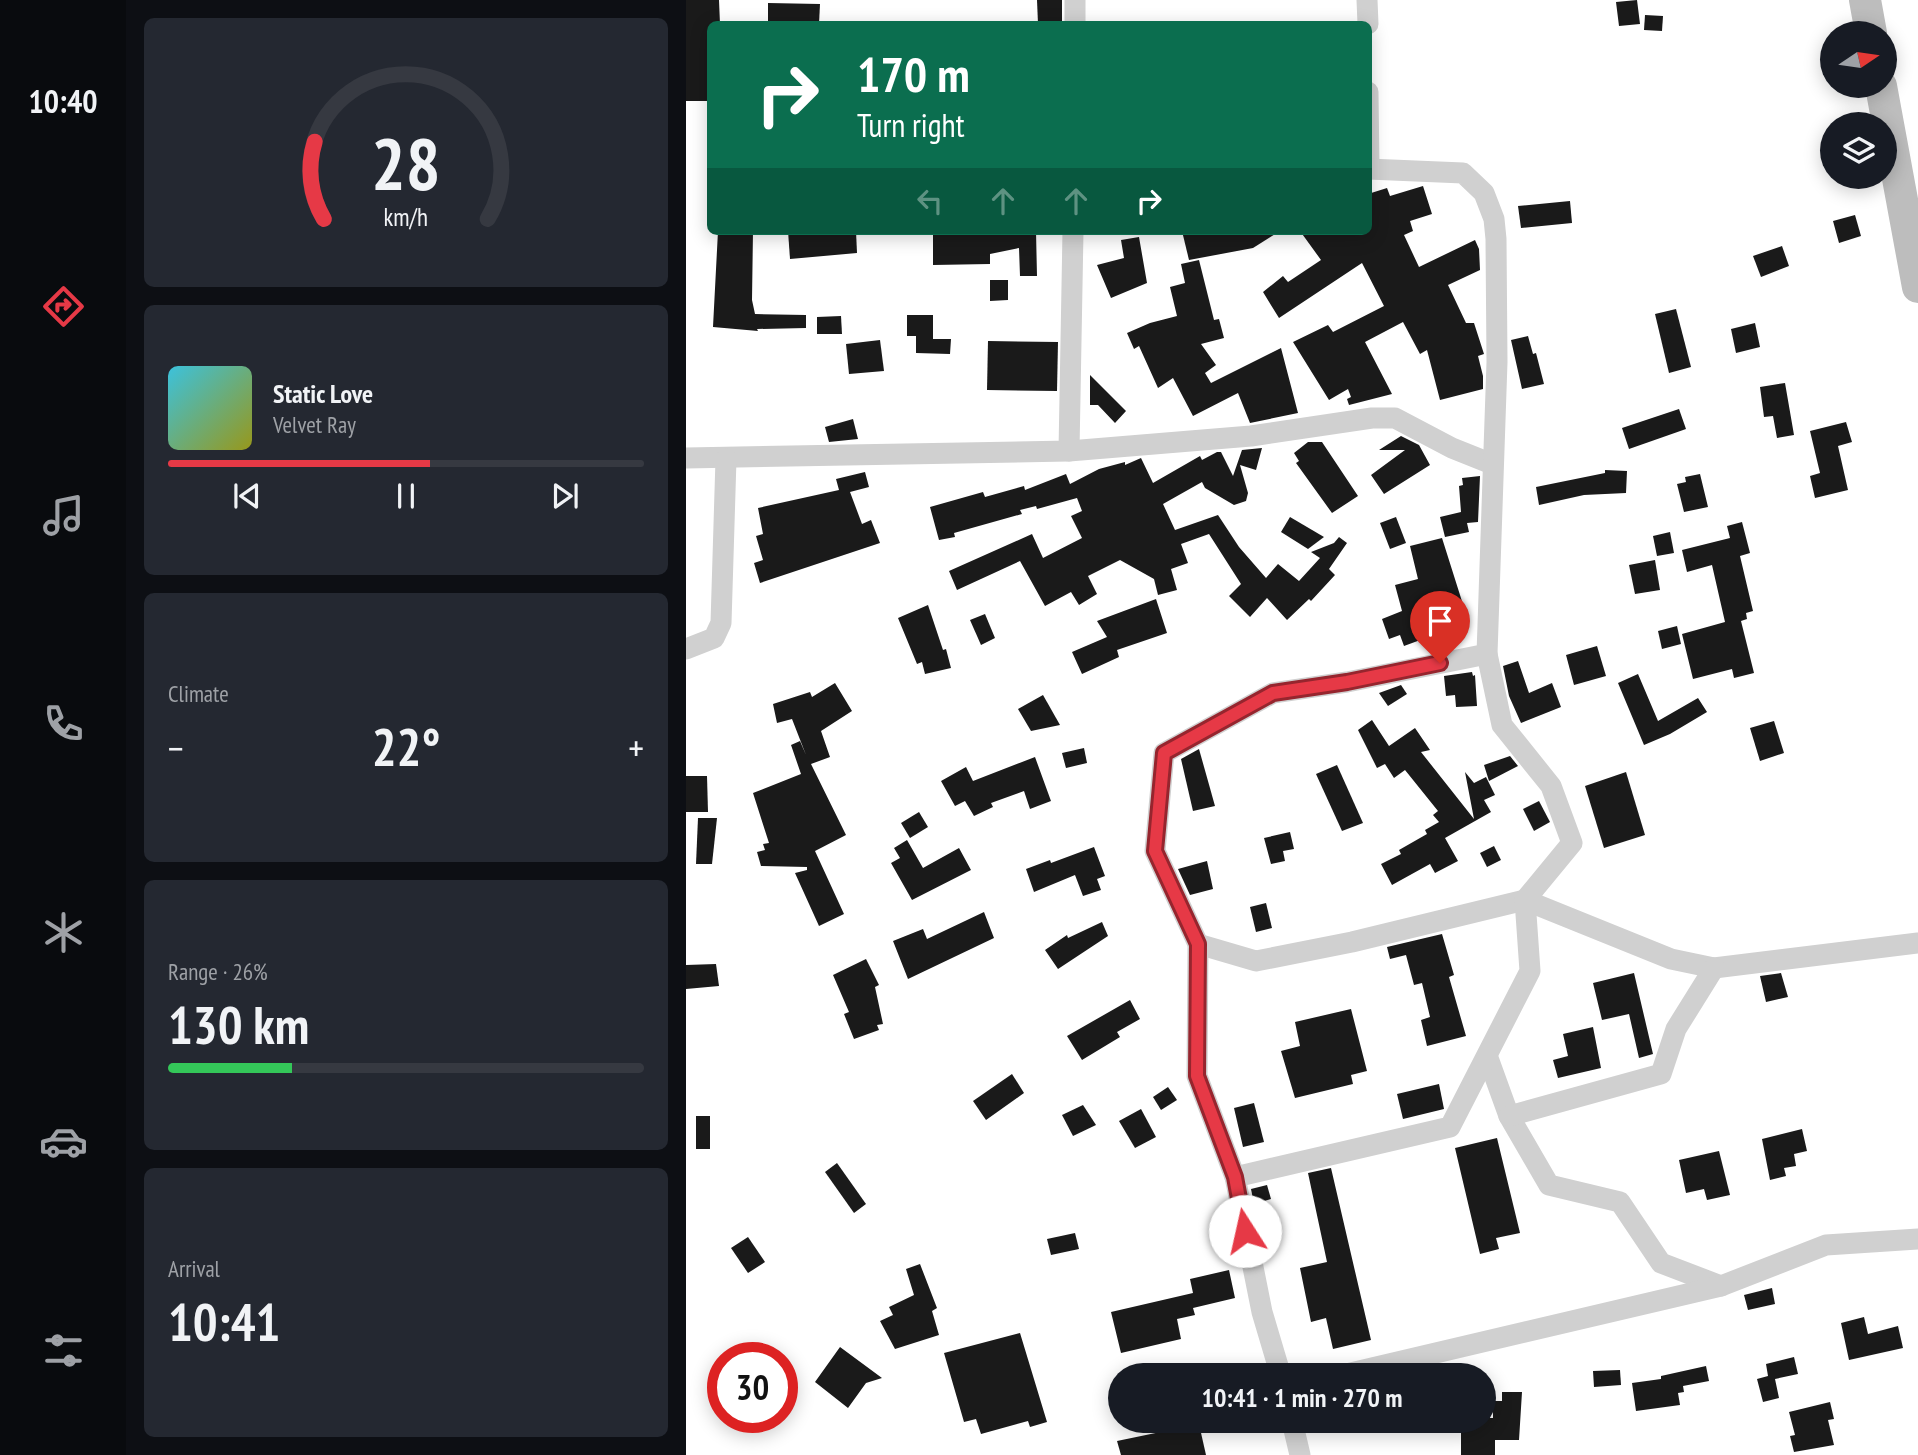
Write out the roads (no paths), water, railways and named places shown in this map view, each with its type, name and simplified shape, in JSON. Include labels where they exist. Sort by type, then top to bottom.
[{"type":"street","points":[[1075,0],[1075,21]]},
{"type":"street","points":[[1367,0],[1368,21]]},
{"type":"street","points":[[1865,0],[1869,21]]},
{"type":"street","points":[[1883,98],[1918,287]]},
{"type":"street","points":[[1235,1177],[1450,1126],[1488,1058],[1530,971],[1525,900],[1572,843],[1551,786],[1502,725],[1486,654],[1497,362],[1494,219],[1484,193],[1463,173],[1372,169]]},
{"type":"street","points":[[1069,451],[1073,235]]},
{"type":"street","points":[[686,458],[1069,451],[1251,436],[1371,418],[1395,418],[1452,448],[1492,464]]},
{"type":"street","points":[[686,649],[714,638],[721,623],[726,459]]},
{"type":"street","points":[[1277,1363],[1262,1312],[1235,1177],[1197,1076],[1198,944],[1155,851],[1164,753],[1273,693],[1347,682],[1486,654]]},
{"type":"street","points":[[1198,944],[1256,961],[1352,942],[1525,900],[1671,959],[1714,968],[1918,943]]},
{"type":"street","points":[[1509,1116],[1661,1074],[1676,1029],[1714,968]]},
{"type":"street","points":[[1488,1058],[1509,1116],[1549,1185],[1620,1202],[1661,1263],[1721,1286]]},
{"type":"street","points":[[1393,1363],[1721,1286],[1826,1245],[1918,1239]]},
{"type":"street","points":[[1295,1433],[1300,1455]]}]
